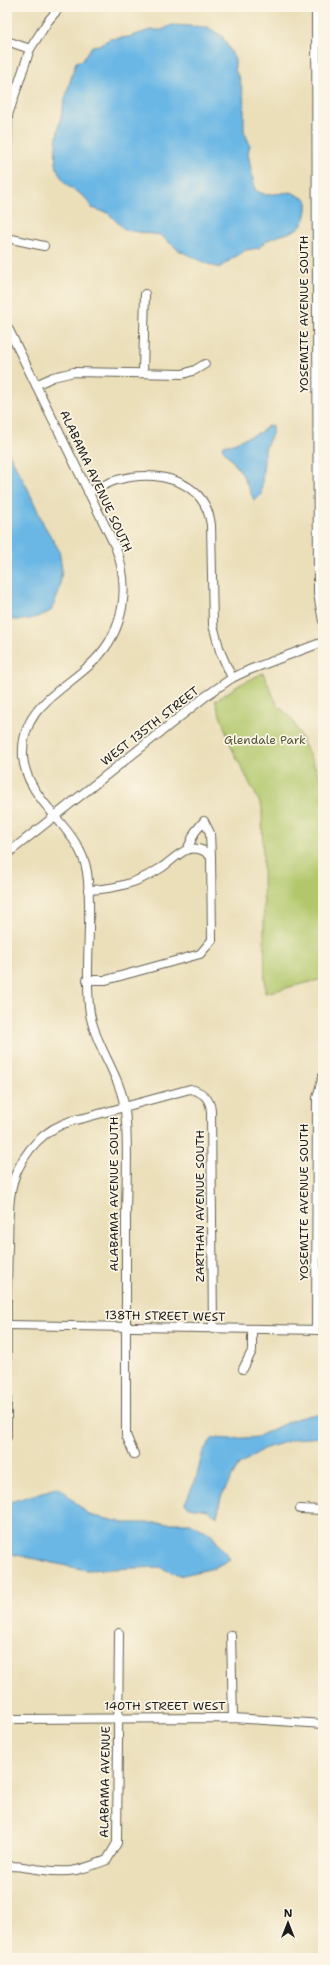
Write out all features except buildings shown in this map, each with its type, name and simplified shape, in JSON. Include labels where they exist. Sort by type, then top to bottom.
[{"type":"street","points":[[7,161],[8,115],[30,49],[48,21],[60,7]]},
{"type":"street","name":"YOSEMITE AVENUE SOUTH","points":[[316,7],[320,104],[320,490],[318,594],[323,621]]},
{"type":"street","points":[[7,42],[30,49]]},
{"type":"street","points":[[7,238],[44,246]]},
{"type":"street","points":[[143,373],[145,294]]},
{"type":"street","name":"ALABAMA AVENUE SOUTH","points":[[7,326],[120,558],[125,584],[124,600],[118,625],[95,661],[38,708],[27,729],[23,753],[28,777],[34,788],[82,853],[87,874],[88,890],[88,1005],[93,1027],[125,1106],[126,1436],[134,1454]]},
{"type":"street","points":[[36,385],[53,377],[74,372],[183,374],[195,370],[205,364]]},
{"type":"street","points":[[88,492],[118,480],[145,477],[169,478],[189,487],[205,503],[210,514],[211,525],[212,625],[220,651],[232,678]]},
{"type":"street","name":"WEST 135TH STREET","points":[[7,854],[206,696],[232,678],[323,642]]},
{"type":"street","points":[[87,980],[106,980],[200,954],[212,940],[210,834],[204,821],[196,832],[187,850],[162,868],[137,882],[113,888],[88,890]]},
{"type":"street","points":[[187,850],[199,849],[206,852],[211,857]]},
{"type":"street","name":"YOSEMITE AVENUE SOUTH","points":[[319,1330],[317,1098],[323,1076]]},
{"type":"street","name":"ZARTHAN AVENUE SOUTH","points":[[125,1106],[181,1090],[190,1089],[197,1090],[208,1098],[211,1111],[213,1328]]},
{"type":"street","points":[[7,1437],[7,1325],[10,1209],[11,1189],[17,1170],[28,1152],[43,1135],[68,1121],[125,1106]]},
{"type":"street","name":"138TH STREET WEST","points":[[7,1325],[319,1330]]},
{"type":"street","points":[[243,1369],[252,1351],[252,1329]]},
{"type":"street","points":[[300,1509],[323,1510]]},
{"type":"street","points":[[117,1719],[119,1633]]},
{"type":"street","points":[[231,1635],[233,1718]]},
{"type":"street","name":"140TH STREET WEST","points":[[7,1719],[233,1718],[323,1724]]},
{"type":"street","name":"ALABAMA AVENUE","points":[[7,1866],[15,1865],[45,1870],[77,1871],[107,1860],[116,1843],[117,1719]]},
{"type":"green space","name":"Glendale Park","points":[[263,673],[277,704],[292,719],[323,783],[323,979],[265,993],[262,807],[233,751],[215,701],[239,685]]},
{"type":"water","points":[[172,25],[207,27],[222,36],[235,59],[235,70],[240,80],[244,99],[244,131],[250,145],[248,153],[255,190],[266,195],[291,192],[307,200],[306,214],[303,223],[297,229],[266,242],[259,248],[246,250],[219,268],[180,251],[160,235],[125,230],[108,213],[92,208],[85,198],[68,186],[60,175],[56,163],[57,135],[60,119],[76,62],[83,60],[92,46],[99,45],[110,39],[129,37],[150,30],[162,30]]},
{"type":"water","points":[[272,425],[272,434],[265,449],[261,495],[254,500],[241,472],[222,448],[224,445],[228,445],[261,432],[268,426]]},
{"type":"water","points":[[7,450],[28,489],[44,525],[59,550],[62,570],[59,592],[51,611],[35,618],[24,620],[7,619]]},
{"type":"water","points":[[311,1415],[323,1415],[323,1437],[295,1439],[263,1449],[238,1466],[221,1497],[217,1517],[208,1510],[188,1507],[185,1503],[196,1479],[203,1451],[213,1438],[231,1439],[257,1437],[292,1420]]},
{"type":"water","points":[[59,1487],[89,1515],[126,1523],[189,1523],[210,1533],[230,1559],[214,1568],[179,1576],[160,1567],[86,1570],[7,1553],[7,1503]]}]
